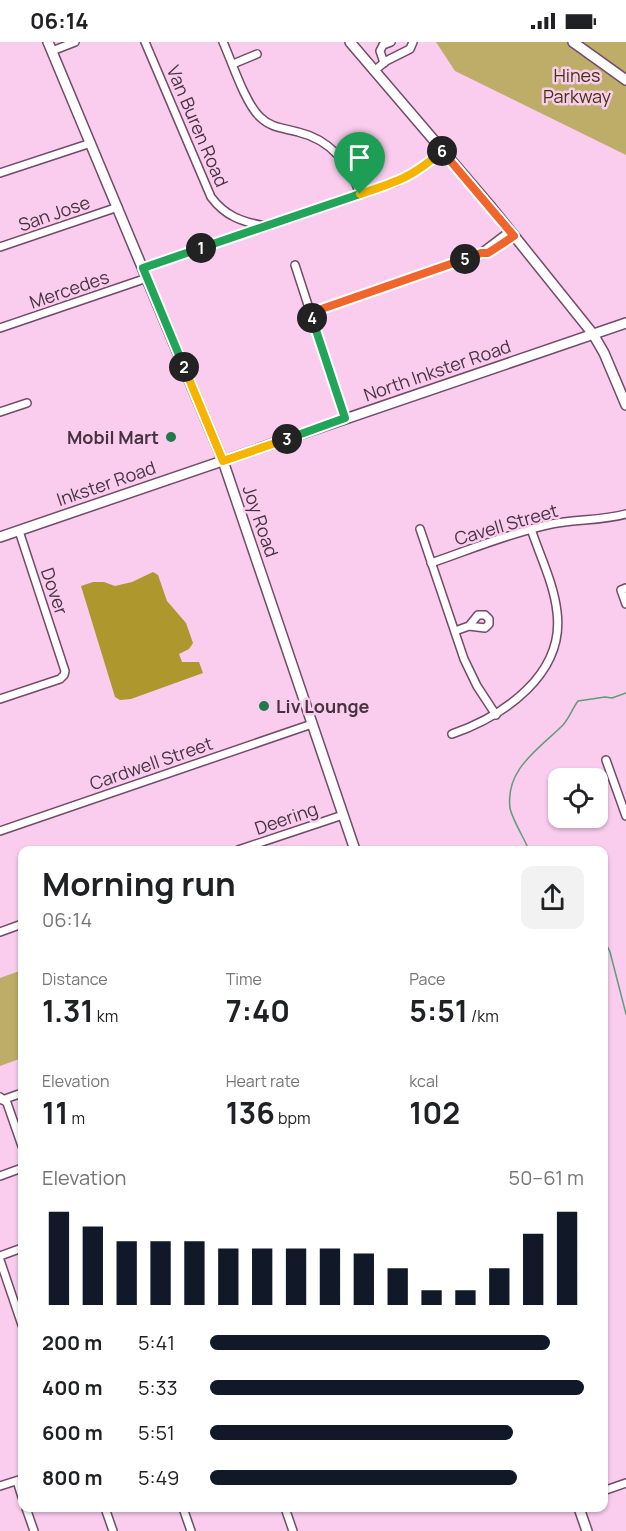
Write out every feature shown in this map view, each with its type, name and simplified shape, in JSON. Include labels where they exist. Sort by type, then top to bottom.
[{"type":"main road","points":[[350,42],[443,150],[593,334],[604,353],[626,405]]},
{"type":"main road","points":[[573,42],[626,80]]},
{"type":"main road","name":"Joy Road","points":[[50,46],[223,461],[354,846]]},
{"type":"main road","points":[[593,334],[626,323]]},
{"type":"main road","name":"North Inkster Road","points":[[223,461],[593,334]]},
{"type":"main road","name":"Inkster Road","points":[[0,537],[223,461]]},
{"type":"main road","points":[[580,1512],[587,1531]]},
{"type":"street","points":[[50,46],[75,42]]},
{"type":"street","name":"Van Buren Road","points":[[146,42],[211,196],[229,215],[244,222],[265,226]]},
{"type":"street","points":[[223,42],[251,105],[260,117],[272,126],[307,135],[330,147],[348,167],[360,194]]},
{"type":"street","points":[[384,63],[380,51],[383,45],[391,42]]},
{"type":"street","points":[[375,71],[384,63],[410,49],[413,42]]},
{"type":"street","points":[[233,64],[257,54]]},
{"type":"street","points":[[0,173],[91,143]]},
{"type":"street","points":[[143,268],[409,176],[443,150]]},
{"type":"street","name":"San Jose","points":[[0,247],[118,207]]},
{"type":"street","points":[[310,313],[481,253],[512,233]]},
{"type":"street","points":[[295,265],[345,418]]},
{"type":"street","name":"Mercedes","points":[[0,328],[147,278]]},
{"type":"street","points":[[0,412],[27,403]]},
{"type":"street","name":"Cavell Street","points":[[431,563],[531,529],[626,514]]},
{"type":"street","points":[[420,529],[472,676],[496,715]]},
{"type":"street","points":[[452,734],[496,715],[516,700],[537,679],[550,660],[557,637],[558,622],[555,603],[531,529]]},
{"type":"street","name":"Dover","points":[[0,699],[60,679],[65,670],[19,531]]},
{"type":"street","points":[[626,588],[621,590],[626,604]]},
{"type":"street","points":[[455,631],[469,626]]},
{"type":"street","name":"Cardwell Street","points":[[0,831],[312,724]]},
{"type":"street","points":[[606,760],[626,816]]},
{"type":"street","name":"Deering","points":[[250,846],[343,815]]},
{"type":"street","points":[[0,932],[18,925]]},
{"type":"street","points":[[1,1099],[18,1094]]},
{"type":"street","points":[[1,1099],[8,1103],[18,1134]]},
{"type":"street","points":[[0,1176],[18,1169]]},
{"type":"street","points":[[18,1250],[0,1258],[18,1313]]},
{"type":"street","points":[[0,1486],[18,1481]]},
{"type":"street","points":[[608,1489],[626,1483]]},
{"type":"street","points":[[27,1512],[34,1531]]},
{"type":"street","points":[[106,1512],[113,1531]]},
{"type":"street","points":[[184,1512],[191,1531]]},
{"type":"street","points":[[286,1512],[293,1531]]},
{"type":"green space","name":"Hines Parkway","points":[[436,42],[626,42],[626,155],[455,71]]},
{"type":"green space","points":[[18,971],[18,1059],[0,1066],[0,978]]},
{"type":"shaded area","points":[[153,572],[158,575],[167,601],[186,623],[193,643],[189,649],[179,654],[182,662],[199,662],[203,673],[131,699],[120,700],[115,697],[81,586],[93,582],[104,582],[115,586],[132,582]]},
{"type":"waterway","points":[[527,846],[510,808],[510,794],[518,771],[534,752],[563,725],[578,701],[612,698],[626,693]]},
{"type":"waterway","points":[[608,948],[626,1014]]},
{"type":"place","name":"Mobil Mart","points":[[171,437]]},
{"type":"place","name":"Liv Lounge","points":[[264,706]]},
{"type":"route","points":[[443,150],[514,236],[488,253],[481,253],[310,313],[345,418],[223,461],[143,268],[360,194],[409,176],[443,150]]}]
